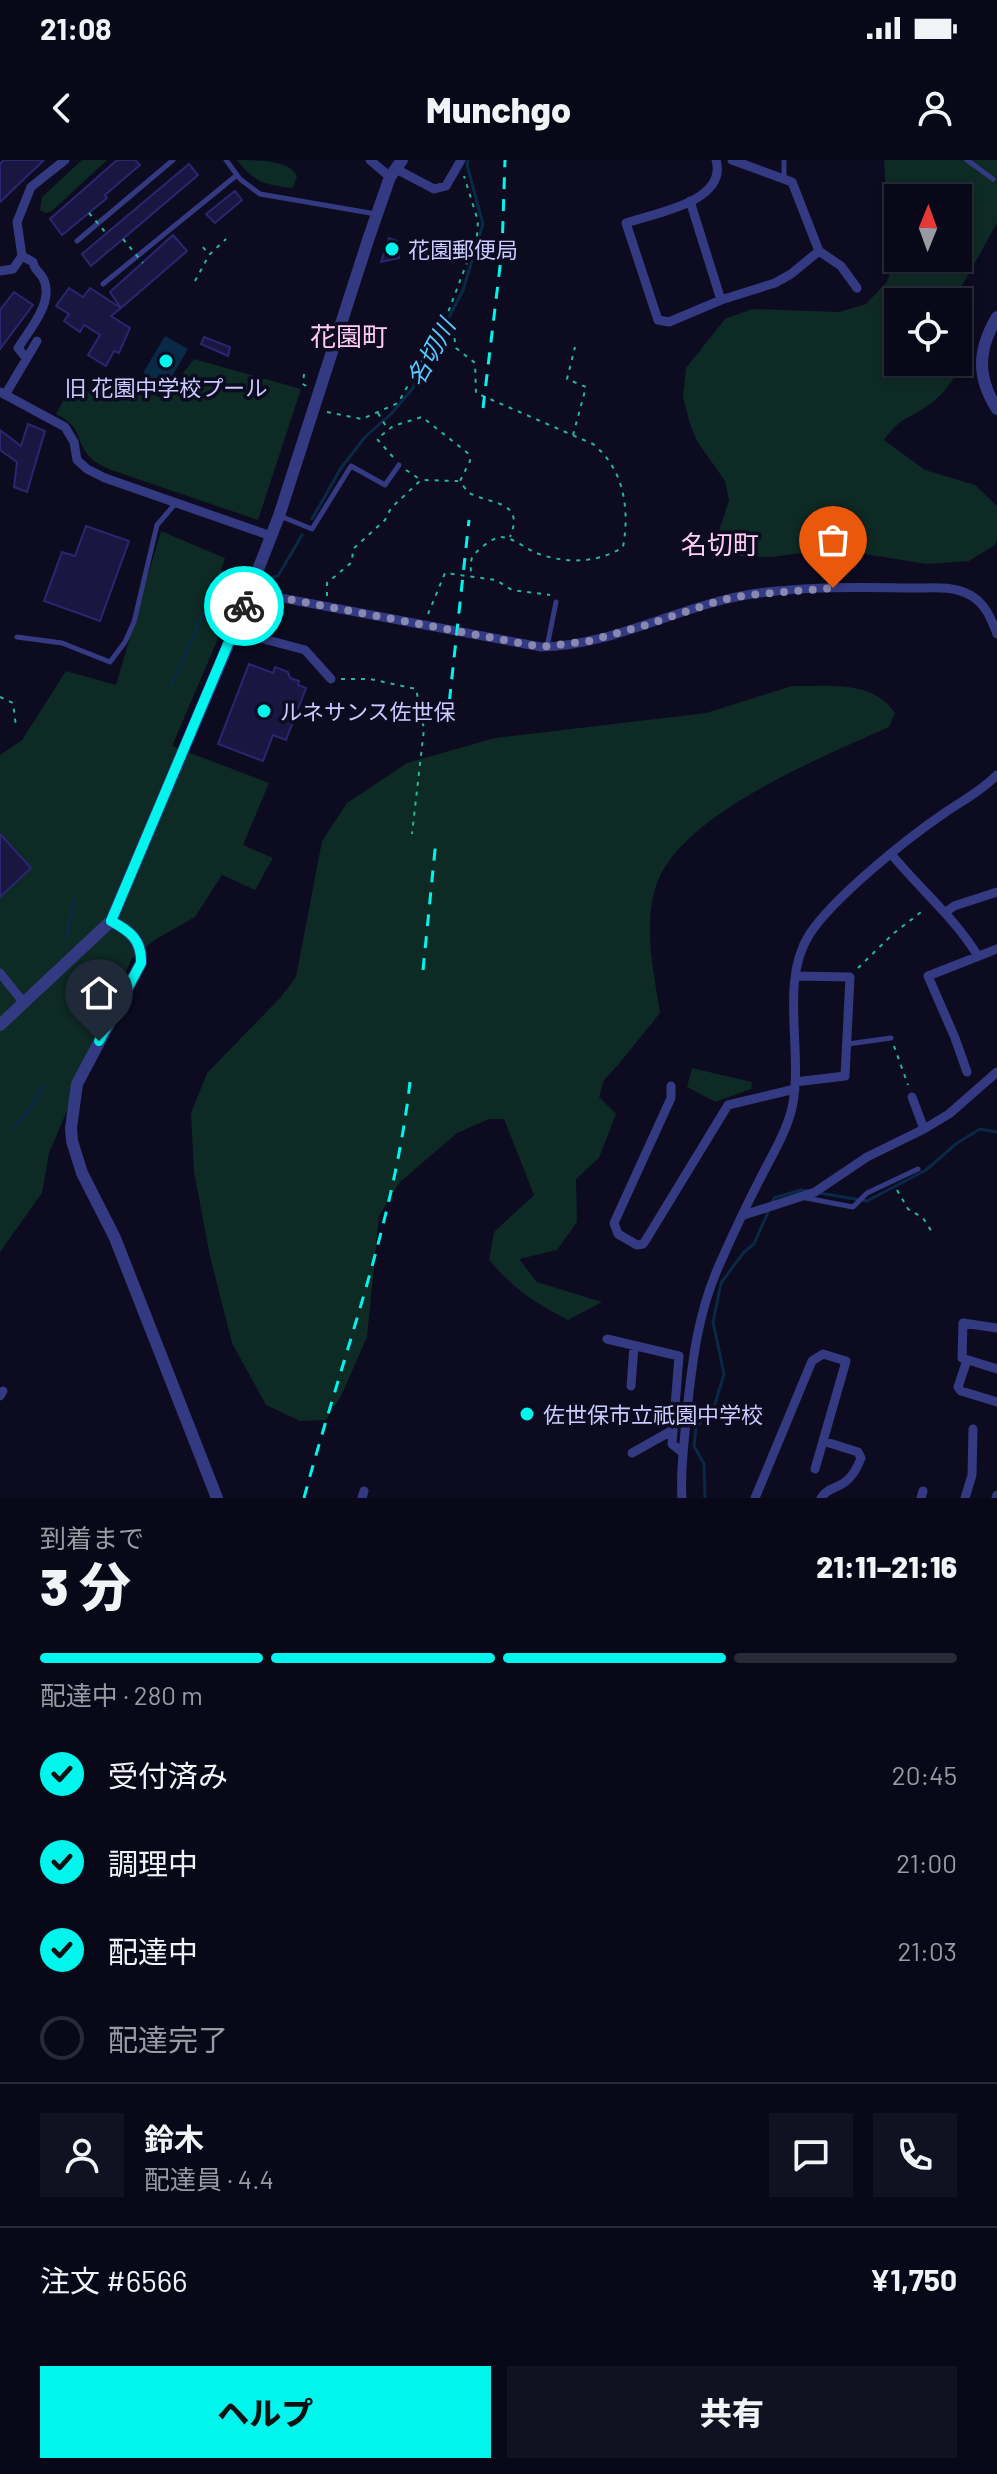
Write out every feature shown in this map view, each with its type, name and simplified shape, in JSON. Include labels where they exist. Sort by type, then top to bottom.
[{"type":"street","points":[[0,271],[13,269],[22,256],[17,222],[31,187],[65,160]]},
{"type":"street","points":[[370,160],[396,168],[434,189],[446,186],[460,161]]},
{"type":"street","points":[[716,160],[719,170],[717,180],[706,193],[626,223],[658,320],[669,322],[721,300],[775,283],[819,251]]},
{"type":"street","points":[[732,160],[792,182],[819,251],[841,266],[857,288]]},
{"type":"street","points":[[0,1025],[111,921],[234,631],[279,516],[377,214],[396,168]]},
{"type":"street","points":[[690,201],[721,300]]},
{"type":"street","points":[[22,256],[33,262],[33,267],[44,279],[46,302],[18,348],[26,358]]},
{"type":"street","points":[[997,317],[981,349],[987,393],[997,409]]},
{"type":"street","points":[[37,341],[2,393],[65,427],[74,442],[77,460],[87,469],[175,504],[271,536]]},
{"type":"street","points":[[250,591],[547,647],[589,641],[721,600],[748,595],[854,587],[951,588],[981,601],[997,634]]},
{"type":"street","points":[[234,631],[305,650],[331,679]]},
{"type":"street","points":[[682,1498],[683,1453],[699,1316],[720,1262],[791,1111],[795,1085],[796,963],[821,918],[892,855],[943,814],[980,792],[997,775]]},
{"type":"street","points":[[892,855],[918,886],[936,900],[964,933],[978,956]]},
{"type":"street","points":[[946,912],[954,906],[997,892]]},
{"type":"street","points":[[111,921],[129,931],[136,939],[142,952],[141,963],[77,1084],[72,1105],[72,1141],[82,1173],[115,1238],[217,1498]]},
{"type":"street","points":[[969,1075],[928,976],[997,949]]},
{"type":"street","points":[[0,973],[24,1003]]},
{"type":"street","points":[[671,1086],[671,1098],[614,1223],[618,1234],[637,1245],[643,1244],[647,1238],[728,1105],[795,1085],[845,1076],[850,977],[796,976]]},
{"type":"street","points":[[744,1215],[815,1192],[867,1157],[949,1114],[997,1072]]},
{"type":"street","points":[[911,1093],[924,1129]]},
{"type":"street","points":[[997,1328],[963,1323],[962,1358],[997,1369]]},
{"type":"street","points":[[607,1339],[679,1356],[672,1444],[683,1453]]},
{"type":"street","points":[[631,1386],[634,1346]]},
{"type":"street","points":[[755,1498],[812,1361],[823,1354],[846,1361],[815,1469]]},
{"type":"street","points":[[967,1360],[958,1387],[961,1391],[997,1402]]},
{"type":"street","points":[[965,1498],[972,1475],[973,1429]]},
{"type":"street","points":[[632,1453],[673,1430]]},
{"type":"street","points":[[821,1498],[826,1490],[844,1483],[861,1458],[858,1452],[823,1441]]},
{"type":"lane","points":[[77,241],[173,160]]},
{"type":"lane","points":[[226,160],[237,175],[260,194],[377,214]]},
{"type":"lane","points":[[784,160],[784,180]]},
{"type":"lane","points":[[967,160],[993,179]]},
{"type":"lane","points":[[103,284],[237,175]]},
{"type":"lane","points":[[279,516],[312,529],[351,466],[385,485],[399,465]]},
{"type":"lane","points":[[17,637],[62,643],[110,662],[125,642],[134,622],[157,525],[175,504]]},
{"type":"lane","points":[[547,647],[556,602]]},
{"type":"lane","points":[[845,1044],[891,1038]]},
{"type":"lane","points":[[801,1197],[853,1207],[867,1193],[918,1169]]},
{"type":"path","points":[[314,408],[362,419],[398,403],[444,323],[477,236],[478,221],[460,161]]},
{"type":"path","points":[[89,213],[106,233]]},
{"type":"path","points":[[123,239],[143,263]]},
{"type":"path","points":[[195,281],[209,255],[226,239]]},
{"type":"path","points":[[203,247],[209,255]]},
{"type":"path","points":[[444,323],[453,329],[456,348],[475,363],[476,393],[593,444],[603,452],[618,477],[626,500],[623,547],[610,555],[590,561],[575,561],[538,554],[504,537],[489,539],[484,548],[472,557],[471,576]]},
{"type":"path","points":[[573,436],[586,387],[567,379],[575,347]]},
{"type":"path","points":[[304,374],[303,384],[306,386]]},
{"type":"path","points":[[377,412],[388,430]]},
{"type":"path","points":[[422,417],[469,454],[470,461],[460,481],[421,480],[399,465],[377,439],[388,430],[422,417]]},
{"type":"path","points":[[328,599],[327,583],[352,562],[353,549],[385,520],[391,508],[421,480]]},
{"type":"path","points":[[460,481],[467,491],[506,506],[514,523],[509,539]]},
{"type":"path","points":[[423,626],[445,573],[496,580],[512,590],[551,595],[556,602]]},
{"type":"path","points":[[331,679],[370,679],[416,689],[424,729],[412,834]]},
{"type":"path","points":[[0,697],[13,703],[16,726]]},
{"type":"path","points":[[850,977],[894,933],[936,900]]},
{"type":"path","points":[[891,1038],[911,1093]]},
{"type":"path","points":[[893,1182],[908,1209],[923,1218],[932,1232]]},
{"type":"green space","points":[[82,160],[107,160],[52,211],[46,213],[40,210],[42,197]]},
{"type":"green space","points":[[237,160],[272,162],[287,167],[297,176],[293,188],[261,182]]},
{"type":"green space","points":[[884,160],[997,160],[997,223],[972,268],[972,184],[885,184]]},
{"type":"green space","points":[[891,272],[970,272],[961,288],[884,288],[884,376],[954,376],[940,395],[899,423],[884,440],[925,470],[975,485],[997,506],[995,545],[969,561],[927,564],[833,549],[771,557],[739,556],[724,546],[720,528],[729,500],[725,481],[697,441],[690,424],[683,397],[686,368],[725,319],[752,309],[839,312],[866,304],[886,283]]},
{"type":"green space","points":[[194,359],[301,389],[258,520],[111,470],[88,455],[71,424],[56,414],[68,392],[91,392],[120,377],[163,399]]},
{"type":"green space","points":[[161,531],[225,558],[221,570],[244,578],[172,746],[269,783],[243,845],[273,858],[255,890],[222,875],[195,917],[156,939],[132,958],[49,1153],[42,1193],[0,1252],[0,755],[22,740],[66,671],[116,685]]},
{"type":"green space","points":[[792,686],[862,690],[885,702],[895,713],[889,727],[792,772],[722,812],[693,835],[670,860],[656,886],[650,933],[660,1013],[604,1080],[599,1097],[616,1114],[599,1158],[576,1179],[577,1222],[557,1250],[519,1259],[537,1282],[602,1302],[568,1320],[525,1294],[489,1260],[494,1232],[534,1195],[504,1119],[489,1119],[457,1133],[399,1183],[379,1216],[367,1337],[342,1394],[326,1420],[300,1421],[266,1405],[232,1343],[210,1256],[194,1172],[191,1113],[207,1073],[281,997],[296,977],[322,841],[347,803],[407,763],[495,738],[706,713]]},
{"type":"green space","points":[[692,1068],[752,1082],[751,1089],[715,1102],[687,1087]]},
{"type":"water","name":"旧 花園中学校プール","points":[[165,336],[188,349],[166,387],[143,373]]},
{"type":"building","points":[[4,160],[44,160],[0,202],[0,164]]},
{"type":"building","points":[[117,160],[135,160],[140,165],[105,195],[107,198],[62,235],[50,219]]},
{"type":"building","points":[[189,164],[198,175],[91,266],[82,254]]},
{"type":"building","points":[[235,191],[242,200],[215,223],[206,214]]},
{"type":"building","points":[[173,235],[187,251],[121,308],[110,292]]},
{"type":"building","name":"花園郵便局","points":[[389,238],[397,241],[399,258],[381,262]]},
{"type":"building","points":[[69,288],[83,297],[90,288],[121,308],[111,316],[130,328],[119,353],[114,351],[106,366],[88,355],[100,335],[84,325],[80,332],[64,321],[69,314],[56,306]]},
{"type":"building","points":[[14,292],[33,305],[0,349],[0,310]]},
{"type":"building","points":[[204,337],[230,347],[228,356],[201,344]]},
{"type":"building","points":[[28,424],[45,431],[27,492],[14,487],[17,462],[0,450],[0,430],[21,446]]},
{"type":"building","points":[[86,526],[129,541],[100,621],[44,601],[62,552],[75,556]]},
{"type":"building","name":"ルネサンス佐世保","points":[[249,664],[273,673],[275,667],[288,672],[290,678],[306,688],[286,740],[273,735],[263,761],[218,744]]},
{"type":"building","points":[[0,834],[31,868],[0,897]]},
{"type":"waterway","name":"名切川","points":[[312,519],[341,468],[365,437],[392,413],[413,388],[463,290],[483,224],[468,160]]},
{"type":"waterway","name":"名切川","points":[[258,580],[278,576],[302,535]]},
{"type":"waterway","name":"名切川","points":[[171,686],[214,590],[250,582]]},
{"type":"waterway","name":"名切川","points":[[66,937],[74,901]]},
{"type":"waterway","name":"名切川","points":[[14,1127],[28,1112],[44,1086]]},
{"type":"waterway","points":[[819,1193],[867,1201],[926,1170],[957,1143],[980,1129],[997,1132]]},
{"type":"waterway","points":[[772,1203],[774,1198],[808,1191]]},
{"type":"waterway","points":[[705,1498],[704,1464],[694,1446],[696,1428],[715,1404],[724,1374],[713,1322],[721,1283],[744,1252],[754,1244],[769,1210]]},
{"type":"railway","points":[[483,408],[502,250],[505,160]]},
{"type":"railway","points":[[447,723],[469,520]]},
{"type":"railway","points":[[423,970],[436,840]]},
{"type":"railway","points":[[304,1498],[379,1240],[392,1188],[410,1082]]},
{"type":"way so far","points":[[244,606],[250,592],[506,642],[558,647],[643,626],[721,600],[833,588]]},
{"type":"place","name":"花園郵便局","points":[[392,249]]},
{"type":"place","name":"旧 花園中学校プール","points":[[166,361]]},
{"type":"place","name":"ルネサンス佐世保","points":[[264,711]]},
{"type":"place","name":"佐世保市立祇園中学校","points":[[527,1414]]},
{"type":"district","name":"花園町","points":[[349,335]]},
{"type":"district","name":"名切町","points":[[720,543]]},
{"type":"route","points":[[99,1041],[141,963],[142,952],[136,939],[129,931],[111,921],[244,606]]}]
